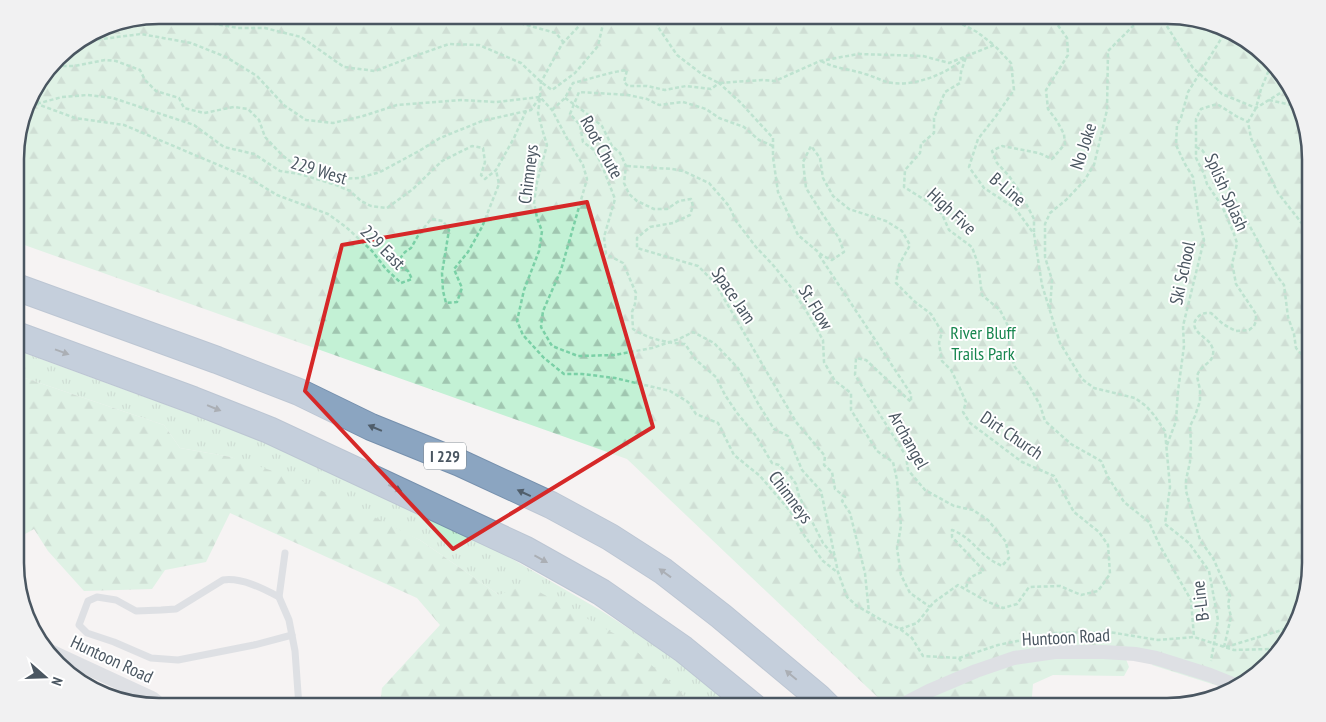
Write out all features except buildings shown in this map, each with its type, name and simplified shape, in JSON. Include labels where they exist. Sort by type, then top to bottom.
[{"type":"highway","name":"I 229","points":[[24,291],[299,392],[371,426],[460,463],[551,505],[610,537],[663,571],[721,616],[819,698]]},
{"type":"highway","points":[[24,338],[269,430],[526,550],[608,597],[683,649],[743,698]]},
{"type":"street","name":"Huntoon Road","points":[[915,698],[970,674],[1014,658],[1055,652],[1135,654],[1156,658],[1229,683]]},
{"type":"street","name":"Huntoon Road","points":[[61,656],[151,698]]},
{"type":"lane","points":[[285,553],[279,597],[289,620],[295,650],[299,698]]},
{"type":"lane","points":[[279,597],[261,588],[230,579],[223,580],[176,608],[162,610],[136,611],[116,600],[97,597],[88,602],[79,625],[87,633],[151,658],[178,660],[254,646],[292,635]]},
{"type":"path","points":[[216,24],[238,28],[265,28],[301,37],[344,67],[375,71],[449,44],[479,45],[521,63],[540,82],[552,90],[575,73],[598,46],[603,24]]},
{"type":"path","points":[[523,24],[556,33],[564,43]]},
{"type":"path","points":[[540,82],[564,43],[579,26],[578,24]]},
{"type":"path","points":[[658,24],[677,56],[719,83],[775,81],[820,61],[858,54],[923,56],[949,63],[994,44],[962,24]]},
{"type":"path","points":[[1034,234],[1034,219],[1009,176],[996,164],[992,151],[1002,146],[1039,153],[1052,159],[1065,144],[1064,134],[1048,109],[1046,90],[1068,55],[1067,38],[1057,24]]},
{"type":"path","name":"No Joke","points":[[1050,310],[1052,280],[1045,257],[1045,224],[1050,213],[1084,181],[1094,165],[1107,110],[1108,51],[1135,24]]},
{"type":"path","points":[[1166,24],[1193,68],[1199,74],[1222,94],[1256,108]]},
{"type":"path","points":[[96,40],[141,34],[191,43],[226,57],[257,76],[285,106],[306,120],[332,123],[363,116],[397,105],[462,100],[496,102],[540,97]]},
{"type":"path","name":"Ski School","points":[[1166,446],[1176,421],[1184,346],[1183,326],[1204,240],[1198,220],[1195,183],[1176,145],[1177,125],[1181,118],[1188,92],[1223,36]]},
{"type":"path","name":"B-Line","points":[[994,44],[1011,63],[1014,90],[978,139],[969,167],[984,188],[1015,208],[1034,234],[1042,285],[1060,343],[1082,379],[1094,388],[1135,398],[1146,406],[1165,431],[1170,486],[1164,524],[1189,543],[1209,570],[1218,620],[1214,644],[1224,647]]},
{"type":"path","points":[[820,61],[886,82],[904,84],[945,72],[956,66],[966,57]]},
{"type":"path","name":"High Five","points":[[966,57],[960,83],[945,92],[934,118],[934,133],[922,144],[920,153],[905,170],[904,187],[925,200],[942,214],[949,230],[972,247],[978,264],[982,295],[1000,310],[1010,330],[1009,350],[1015,367],[1027,382],[1040,405],[1045,421],[1070,444],[1101,461],[1108,477],[1124,502],[1149,522],[1160,546],[1191,600],[1194,637]]},
{"type":"path","points":[[60,67],[104,60],[116,61],[140,70],[145,80],[156,91],[179,98],[184,108],[204,113],[234,107],[248,109],[259,120],[265,137],[282,155],[299,168],[317,172],[333,179],[359,178],[380,172],[440,138],[482,121],[531,110],[540,97]]},
{"type":"path","points":[[552,110],[565,98],[573,83],[613,72],[627,70],[624,82],[628,86],[647,86],[665,90],[686,86],[711,89],[719,83]]},
{"type":"path","points":[[1269,71],[1256,108],[1248,122],[1250,138],[1278,193],[1302,224]]},
{"type":"path","name":"Chimneys","points":[[540,82],[538,114],[547,145],[537,182],[534,202],[542,231],[539,251],[524,290],[517,321],[524,335],[544,358],[564,374],[615,378],[670,391],[688,402],[696,414],[718,423],[734,455],[760,476],[790,512],[823,561],[838,572]]},
{"type":"path","name":"Dirt Church","points":[[719,83],[774,138],[773,157],[778,192],[798,235],[823,256],[832,260],[844,252],[840,238],[806,188],[803,162],[811,146],[820,158],[823,178],[833,196],[849,209],[886,221],[902,231],[910,245],[899,265],[896,283],[931,314],[942,332],[939,342],[942,361],[952,370],[966,402],[963,412],[970,423],[1022,462],[1054,476],[1074,512],[1099,532],[1108,545],[1110,574],[1098,591],[1080,594],[1060,586],[1030,587],[1017,604],[1003,608],[966,590]]},
{"type":"path","points":[[1256,108],[1284,91]]},
{"type":"path","name":"Root Chute","points":[[773,146],[759,140],[744,127],[719,118],[706,109],[683,102],[659,105],[647,99],[628,95],[579,92],[570,114],[580,125],[583,142],[594,150],[601,163],[615,200],[604,237],[606,254],[623,263],[636,293],[632,312],[633,329],[669,343],[685,344],[696,360],[716,378],[724,395],[756,436],[772,462],[792,477],[799,496],[823,543],[835,557]]},
{"type":"path","name":"229 West","points":[[36,102],[40,103],[62,97],[86,94],[113,98],[194,125],[224,147],[254,154],[280,172],[300,174],[336,185],[350,191],[361,201],[371,206],[387,208],[413,189],[442,161],[472,146],[483,148],[486,162],[481,175],[485,179],[496,170]]},
{"type":"path","points":[[540,97],[552,110],[570,144],[584,165],[587,179],[561,270],[543,311],[541,326],[552,346],[578,356],[614,355],[652,348],[694,332],[714,343],[738,368],[774,429],[788,436],[802,470],[821,491],[838,572],[847,597],[857,606],[900,629],[912,638],[923,656],[959,658],[970,674]]},
{"type":"path","points":[[565,98],[602,126],[612,146],[620,153],[626,166]]},
{"type":"path","points":[[1269,100],[1291,105]]},
{"type":"path","name":"229 East","points":[[36,103],[75,118],[124,125],[249,178],[276,195],[328,214],[346,227],[401,283],[412,279],[408,271],[399,266],[398,261],[411,248],[419,234],[431,220],[443,221],[449,230],[442,273],[446,304],[457,302],[462,288],[454,269],[468,252],[482,227],[499,184],[496,170]]},
{"type":"path","name":"Splish Splash","points":[[1224,647],[1231,617],[1228,604],[1230,596],[1213,558],[1200,540],[1186,491],[1190,453],[1190,426],[1200,401],[1197,376],[1201,367],[1208,363],[1214,353],[1212,344],[1196,330],[1195,321],[1203,314],[1211,313],[1230,328],[1242,331],[1249,330],[1254,326],[1256,314],[1236,284],[1232,264],[1236,248],[1234,234],[1222,206],[1207,184],[1196,158],[1196,119],[1201,109],[1217,104],[1248,122]]},
{"type":"path","points":[[496,170],[514,138],[526,111]]},
{"type":"path","points":[[1196,147],[1202,150],[1229,188],[1284,285],[1288,317],[1294,334],[1296,348],[1302,356]]},
{"type":"path","name":"St. Flow","points":[[626,166],[683,171],[709,184],[729,206],[736,221],[756,247],[790,286],[823,340],[824,362],[835,380],[850,393],[851,410],[877,451],[893,462],[897,480],[900,526],[897,548],[901,575],[910,593],[930,607]]},
{"type":"path","name":"Space Jam","points":[[626,166],[624,183],[629,194],[637,201],[654,208],[667,209],[679,201],[691,199],[693,206],[690,215],[673,223],[650,227],[637,238],[637,248],[698,266],[715,283],[796,422],[825,456],[824,465],[832,472],[835,489],[845,497],[842,501],[850,513],[865,573],[869,613]]},
{"type":"path","name":"Archangel","points":[[817,251],[911,394],[911,402],[866,360],[856,358],[855,375],[906,456],[908,470],[925,490],[954,506],[974,510],[988,520],[1006,542],[1009,558],[1002,566],[990,560],[968,539],[952,530],[952,537],[984,571],[972,576],[967,582],[966,590]]},
{"type":"path","points":[[900,629],[917,623],[934,602],[958,585],[966,590]]},
{"type":"path","points":[[1224,647],[1285,629]]},
{"type":"path","points":[[1224,647],[1234,650],[1271,649]]},
{"type":"highlighted area","points":[[587,202],[653,427],[453,549],[305,391],[342,245]]},
{"type":"green space","name":"River Bluff Trails Park","points":[[150,24],[1167,24],[1202,28],[1235,42],[1263,63],[1284,91],[1295,115],[1300,132],[1302,150],[1302,572],[1300,590],[1295,607],[1284,631],[1263,659],[1235,680],[1221,687],[1152,665],[1156,659],[1124,654],[1129,667],[1124,676],[1053,675],[1033,684],[1032,698],[879,698],[627,459],[24,245],[25,141],[34,107],[46,84],[70,57],[84,46],[107,34],[124,28]]},
{"type":"green space","points":[[24,353],[290,450],[461,529],[600,610],[690,668],[731,698],[685,698],[681,692],[499,595],[420,540],[231,457],[180,448],[164,425],[24,378]]},
{"type":"green space","points":[[24,378],[164,425],[180,448],[231,457],[300,480],[420,540],[499,595],[525,584],[622,638],[681,692],[685,698],[381,698],[382,688],[440,625],[417,598],[230,513],[206,562],[165,570],[152,589],[84,591],[48,551],[34,529],[24,535]]}]
